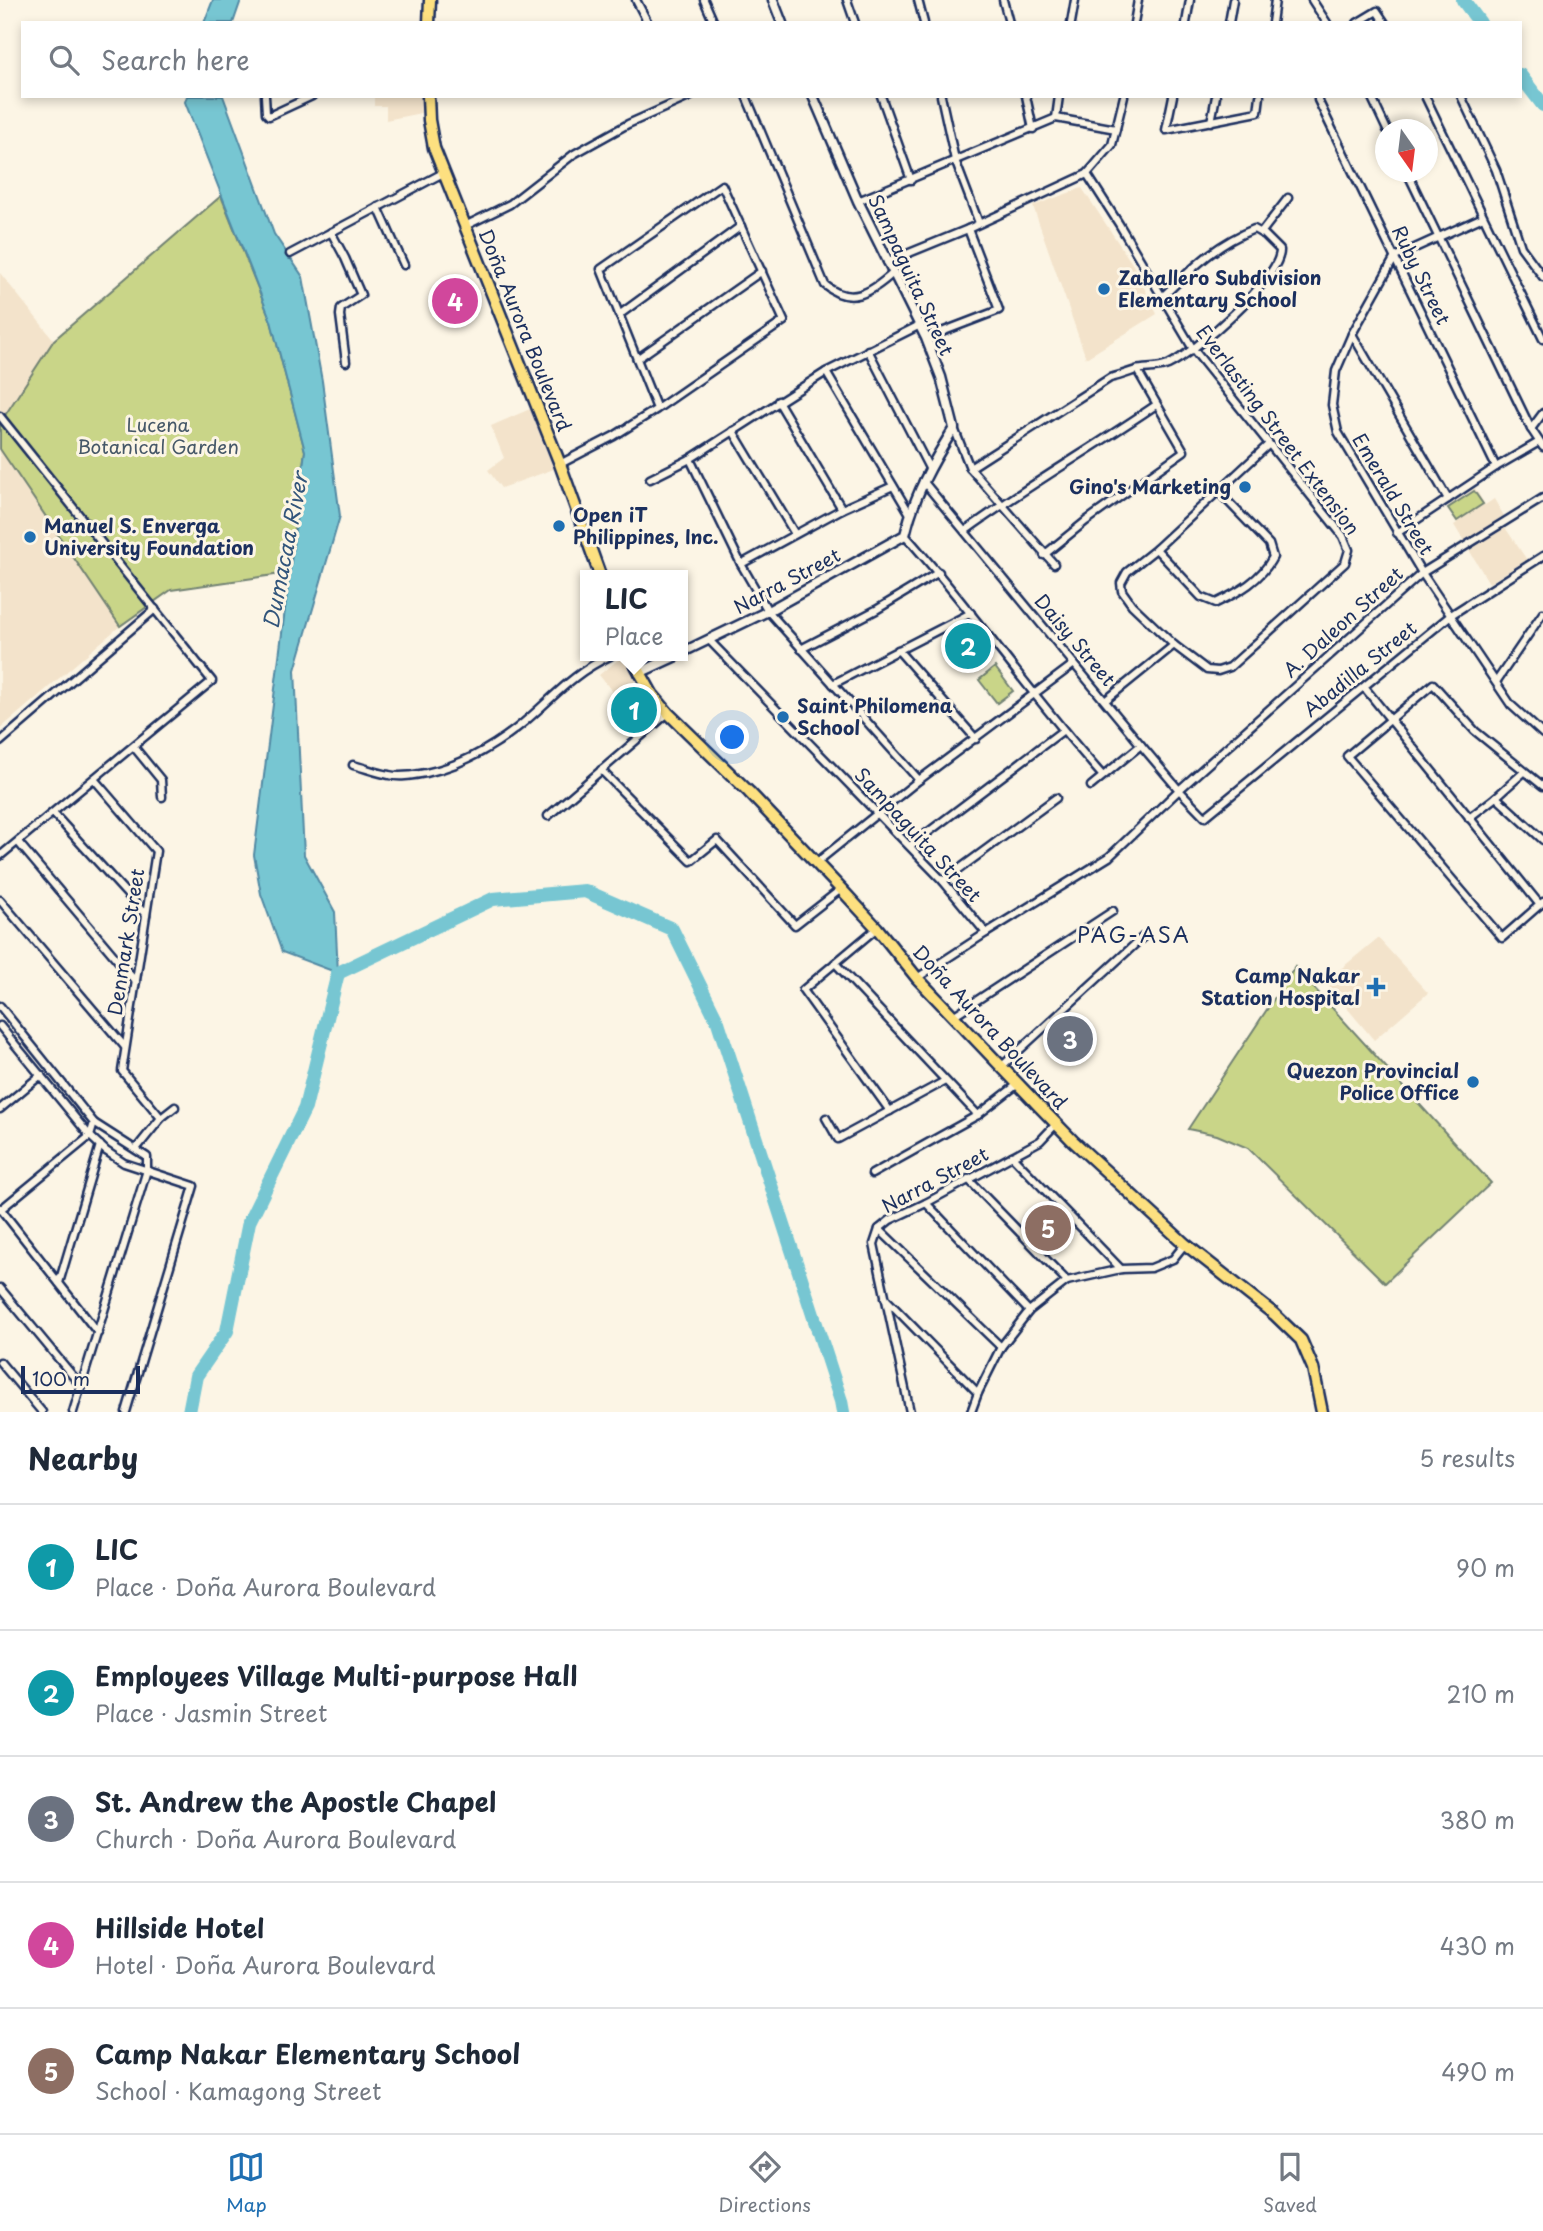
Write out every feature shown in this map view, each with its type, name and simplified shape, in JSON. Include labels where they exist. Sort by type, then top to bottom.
[{"type":"main road","points":[[429,21],[430,0]]},
{"type":"main road","name":"Doña Aurora Boulevard","points":[[428,98],[434,148],[443,173],[559,464],[598,570]]},
{"type":"main road","name":"Doña Aurora Boulevard","points":[[633,661],[652,694],[668,713],[841,889],[917,978],[1056,1124],[1185,1244],[1274,1314],[1301,1340],[1312,1368],[1322,1412]]},
{"type":"street","points":[[636,0],[647,21]]},
{"type":"street","points":[[704,0],[713,21]]},
{"type":"street","points":[[773,0],[781,21]]},
{"type":"street","points":[[847,0],[854,21]]},
{"type":"street","points":[[918,0],[923,21]]},
{"type":"street","points":[[1003,0],[1008,21]]},
{"type":"street","points":[[1071,21],[1075,0]]},
{"type":"street","points":[[1134,21],[1138,0]]},
{"type":"street","points":[[1186,21],[1190,0]]},
{"type":"street","points":[[1229,21],[1233,0]]},
{"type":"street","points":[[1272,21],[1275,0]]},
{"type":"street","points":[[1312,0],[1326,21]]},
{"type":"street","points":[[1360,21],[1377,10],[1384,21]]},
{"type":"street","points":[[265,98],[266,113],[269,116],[308,98]]},
{"type":"street","points":[[465,226],[510,204],[574,154],[628,124],[686,98]]},
{"type":"street","points":[[747,98],[825,285],[835,293],[849,297],[879,287],[893,274]]},
{"type":"street","name":"Sampaguita Street","points":[[814,98],[858,201],[926,338],[941,377],[954,428],[970,468],[1054,565]]},
{"type":"street","points":[[882,98],[911,180]]},
{"type":"street","points":[[940,98],[955,160],[979,223]]},
{"type":"street","points":[[1026,98],[1033,129]]},
{"type":"street","points":[[1056,118],[1059,98]]},
{"type":"street","points":[[887,262],[968,229],[1087,174],[1112,145],[1124,98]]},
{"type":"street","points":[[1172,98],[1166,130],[1258,112],[1260,98]]},
{"type":"street","points":[[1211,122],[1216,98]]},
{"type":"street","name":"Ruby Street","points":[[1318,98],[1496,467]]},
{"type":"street","points":[[1372,98],[1382,119]]},
{"type":"street","points":[[1426,98],[1543,339]]},
{"type":"street","points":[[1462,98],[1496,170],[1521,247],[1543,277]]},
{"type":"street","points":[[858,201],[1056,118],[1116,129]]},
{"type":"street","points":[[290,254],[443,173]]},
{"type":"street","name":"Everlasting Street Extension","points":[[1087,174],[1193,349],[1343,536],[1349,550],[1345,563],[1230,667],[1218,671],[1207,670],[1174,645]]},
{"type":"street","points":[[1397,533],[1496,467],[1541,445],[1412,182]]},
{"type":"street","points":[[559,464],[614,436],[657,409],[784,321],[722,185],[601,269],[657,409]]},
{"type":"street","points":[[1261,233],[1288,198]]},
{"type":"street","points":[[378,207],[404,265]]},
{"type":"street","points":[[1395,257],[1483,216]]},
{"type":"street","points":[[619,315],[741,226]]},
{"type":"street","points":[[926,338],[999,310],[968,229]]},
{"type":"street","points":[[970,468],[1110,379],[1136,370],[1167,365],[1193,349],[1254,295],[1280,258],[1280,250],[1254,229],[1213,250],[1161,298]]},
{"type":"street","points":[[331,232],[361,296],[341,308],[346,362]]},
{"type":"street","name":"Emerald Street","points":[[1395,257],[1352,334],[1336,371],[1332,405],[1338,432],[1422,573],[1511,705],[1541,730]]},
{"type":"street","points":[[638,359],[762,271]]},
{"type":"street","points":[[650,479],[690,459],[826,372],[920,325]]},
{"type":"street","points":[[1352,334],[1448,499]]},
{"type":"street","points":[[868,350],[929,468]]},
{"type":"street","points":[[1044,555],[1184,450],[1136,370]]},
{"type":"street","points":[[826,372],[910,514]]},
{"type":"street","points":[[778,401],[842,509]]},
{"type":"street","points":[[965,531],[1156,405]]},
{"type":"street","points":[[1531,429],[1543,413]]},
{"type":"street","points":[[0,416],[212,681],[0,856]]},
{"type":"street","points":[[954,428],[923,481],[905,535],[939,572],[1062,731],[1102,775]]},
{"type":"street","points":[[733,431],[795,534]]},
{"type":"street","points":[[1106,700],[1174,645],[1132,605],[1122,591],[1121,583],[1126,572],[1156,549],[1268,445]]},
{"type":"street","points":[[690,459],[741,564],[768,611],[919,779]]},
{"type":"street","name":"Daisy Street","points":[[923,481],[1141,745],[1205,817]]},
{"type":"street","points":[[741,564],[842,509],[893,486]]},
{"type":"street","points":[[1156,549],[1201,597],[1216,603],[1251,583],[1273,557],[1269,544],[1218,491]]},
{"type":"street","name":"A. Daleon Street","points":[[917,978],[1109,857],[1179,790],[1422,573],[1543,498]]},
{"type":"street","name":"Narra Street","points":[[688,650],[768,611],[905,535]]},
{"type":"street","name":"Abadilla Street","points":[[1205,817],[1451,615],[1543,556]]},
{"type":"street","points":[[801,649],[876,610],[939,572]]},
{"type":"street","points":[[0,742],[155,609]]},
{"type":"street","points":[[833,684],[971,613]]},
{"type":"street","points":[[1496,682],[1543,613]]},
{"type":"street","name":"Sampaguita Street","points":[[709,639],[943,881],[986,933]]},
{"type":"street","points":[[898,650],[976,739]]},
{"type":"street","points":[[353,765],[390,776],[410,776],[450,768],[517,728],[572,678],[599,661]]},
{"type":"street","points":[[639,673],[665,661]]},
{"type":"street","points":[[816,863],[919,779],[1074,664]]},
{"type":"street","points":[[1364,687],[1391,719],[1469,818],[1541,904],[1502,938],[1347,756],[1391,719],[1433,684],[1475,731],[1543,786]]},
{"type":"street","points":[[548,816],[668,713]]},
{"type":"street","points":[[910,846],[1062,731]]},
{"type":"street","points":[[1091,786],[1141,745]]},
{"type":"street","points":[[134,747],[161,780],[162,797]]},
{"type":"street","points":[[601,770],[691,861],[718,840],[795,925],[841,889]]},
{"type":"street","points":[[1469,818],[1524,772]]},
{"type":"street","name":"Denmark Street","points":[[94,779],[156,851],[122,1072],[161,1118]]},
{"type":"street","points":[[943,881],[1056,797]]},
{"type":"street","points":[[1496,797],[1543,840]]},
{"type":"street","points":[[53,813],[146,915]]},
{"type":"street","points":[[18,842],[136,982]]},
{"type":"street","points":[[0,900],[125,1047]]},
{"type":"street","points":[[953,1016],[1113,911]]},
{"type":"street","points":[[877,928],[803,990],[890,1111]]},
{"type":"street","points":[[1001,1067],[1144,936]]},
{"type":"street","points":[[835,963],[978,1115]]},
{"type":"street","points":[[0,1006],[94,1122],[147,1157],[147,1170],[73,1412]]},
{"type":"street","points":[[0,1027],[100,1145],[124,1163],[194,1186],[126,1412]]},
{"type":"street","points":[[0,1109],[41,1075]]},
{"type":"street","points":[[826,1118],[838,1139],[945,1081]]},
{"type":"street","points":[[872,1174],[978,1115],[1018,1084]]},
{"type":"street","points":[[136,1149],[161,1118],[175,1107]]},
{"type":"street","points":[[94,1122],[90,1136],[0,1209],[99,1333]]},
{"type":"street","name":"Narra Street","points":[[910,1412],[874,1244],[879,1229],[890,1220],[1040,1141],[1056,1124]]},
{"type":"street","points":[[59,1283],[100,1145]]},
{"type":"street","points":[[1012,1156],[1121,1269]]},
{"type":"street","points":[[968,1179],[1067,1281]]},
{"type":"street","points":[[926,1203],[1029,1311]]},
{"type":"street","points":[[879,1229],[1001,1347]]},
{"type":"street","points":[[971,1412],[1001,1347],[1029,1311],[1067,1281],[1121,1269],[1151,1268],[1173,1259],[1185,1244]]},
{"type":"street","points":[[0,1288],[82,1387]]},
{"type":"street","points":[[884,1296],[978,1393]]},
{"type":"street","points":[[0,1362],[42,1412]]},
{"type":"shaded area","points":[[374,98],[421,98],[421,113],[386,120],[386,106],[374,106]]},
{"type":"shaded area","name":"Zaballero Subdivision Elementary School","points":[[1082,188],[1133,265],[1157,314],[1086,358],[1033,206]]},
{"type":"shaded area","points":[[0,273],[54,340],[0,423]]},
{"type":"shaded area","points":[[530,409],[554,469],[501,488],[488,470],[504,458],[491,426]]},
{"type":"shaded area","name":"Manuel S. Enverga University Foundation","points":[[0,449],[120,626],[0,729]]},
{"type":"shaded area","points":[[1475,488],[1485,505],[1494,499],[1504,516],[1500,520],[1527,560],[1489,583],[1454,525],[1457,523],[1447,507]]},
{"type":"shaded area","points":[[617,661],[626,661],[636,680],[616,696],[599,675]]},
{"type":"shaded area","name":"Camp Nakar Station Hospital","points":[[1378,938],[1428,993],[1374,1040],[1325,982]]},
{"type":"shaded area","points":[[1049,1203],[1073,1230],[1049,1253],[1024,1227]]},
{"type":"green space","name":"Lucena Botanical Garden","points":[[221,196],[271,321],[305,451],[288,573],[171,590],[120,626],[0,449],[0,423],[54,340]]},
{"type":"green space","points":[[1474,491],[1483,504],[1457,521],[1448,508]]},
{"type":"green space","points":[[995,667],[1013,691],[997,703],[979,680]]},
{"type":"green space","points":[[1295,967],[1491,1183],[1385,1283],[1248,1148],[1217,1135],[1188,1129]]},
{"type":"water","points":[[213,0],[241,0],[234,21],[205,21]]},
{"type":"water","points":[[186,98],[224,98],[274,234],[303,277],[322,381],[340,516],[295,670],[304,855],[335,912],[338,973],[282,952],[261,894],[254,855],[305,451],[271,321],[185,102]]},
{"type":"waterway","points":[[1463,0],[1479,21]]},
{"type":"waterway","points":[[1522,78],[1543,105]]},
{"type":"waterway","points":[[338,973],[493,899],[585,891],[672,929],[718,1022],[843,1412]]},
{"type":"waterway","points":[[189,1412],[196,1376],[227,1331],[249,1222],[305,1108],[338,973]]},
{"type":"place","name":"Zaballero Subdivision Elementary School","points":[[1104,289]]},
{"type":"place","name":"Hillside Hotel","points":[[455,301]]},
{"type":"place","name":"Gino's Marketing","points":[[1245,487]]},
{"type":"place","name":"Open iT Philippines, Inc.","points":[[559,526]]},
{"type":"place","name":"Manuel S. Enverga University Foundation","points":[[30,537]]},
{"type":"place","name":"Employees Village Multi-purpose Hall","points":[[968,646]]},
{"type":"place","name":"LIC","points":[[634,710]]},
{"type":"place","name":"Saint Philomena School","points":[[783,717]]},
{"type":"place","name":"Camp Nakar Station Hospital","points":[[1376,987]]},
{"type":"place","name":"St. Andrew the Apostle Chapel","points":[[1070,1039]]},
{"type":"place","name":"Quezon Provincial Police Office","points":[[1473,1082]]},
{"type":"place","name":"Camp Nakar Elementary School","points":[[1048,1228]]},
{"type":"district","name":"PAG-ASA","points":[[1134,936]]},
{"type":"water label","name":"Dumacaa River","points":[[286,551]]}]
